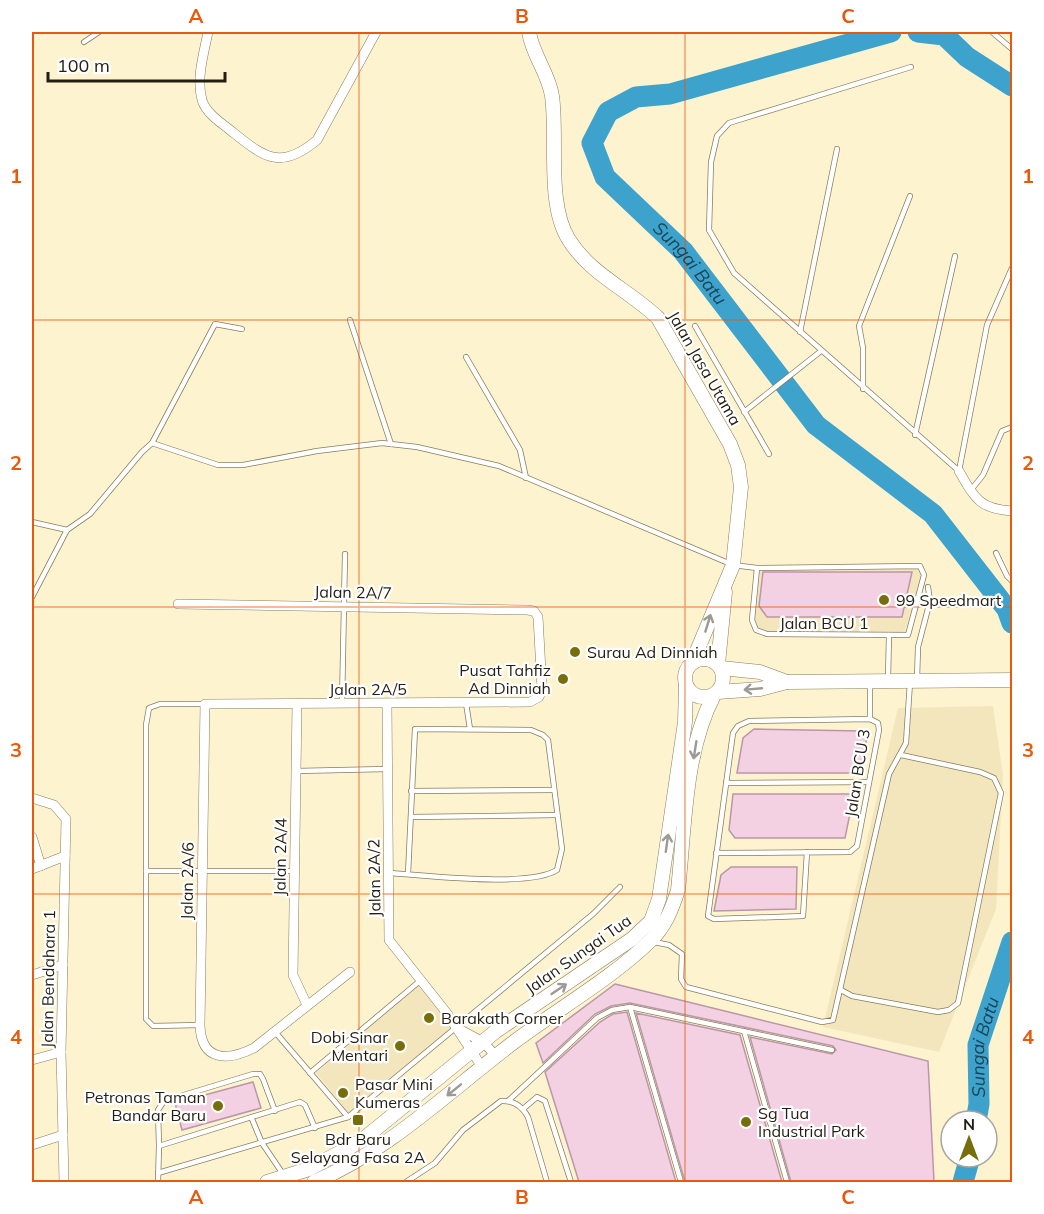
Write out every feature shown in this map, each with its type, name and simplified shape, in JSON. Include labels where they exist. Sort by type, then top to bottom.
[{"type":"main road","name":"Jalan Jasa Utama","points":[[529,32],[552,93],[557,196],[561,224],[568,239],[586,263],[644,304],[658,318],[720,424],[738,465],[741,499],[733,566],[692,663]]},
{"type":"main road","name":"Jalan Jasa Utama","points":[[719,666],[726,584]]},
{"type":"main road","points":[[787,682],[760,672],[719,666],[702,658],[692,663],[685,674],[686,686],[695,695],[760,689],[787,682],[1012,680]]},
{"type":"main road","points":[[716,693],[724,680],[719,666]]},
{"type":"main road","name":"Jalan Sungai Tua","points":[[267,1182],[337,1156],[361,1141],[483,1042],[613,954],[651,921],[661,887],[685,722],[686,686]]},
{"type":"main road","name":"Jalan Sungai Tua","points":[[314,1182],[357,1162],[386,1143],[496,1056],[650,942],[671,912],[678,890],[695,747],[700,722],[716,693]]},
{"type":"street","points":[[208,32],[200,82],[203,101],[210,113],[262,155],[274,158],[302,152],[317,140],[376,32]]},
{"type":"street","points":[[959,471],[979,502],[994,510],[1012,511]]},
{"type":"street","name":"Jalan 2A/7","points":[[178,604],[534,611],[538,617],[542,689],[539,697],[531,702]]},
{"type":"street","name":"Jalan 2A/5","points":[[205,704],[387,705],[531,702]]},
{"type":"street","name":"Jalan 2A/6","points":[[205,704],[200,1025],[204,1045],[213,1055],[245,1053],[276,1033]]},
{"type":"street","name":"Jalan 2A/4","points":[[297,705],[293,975],[308,1005]]},
{"type":"street","name":"Jalan 2A/2","points":[[387,705],[389,940],[422,979],[458,1028],[482,1067]]},
{"type":"street","name":"Jalan Bendahara 1","points":[[32,798],[54,805],[62,811],[66,819],[61,1052],[64,1182]]},
{"type":"street","points":[[32,837],[36,867],[65,856]]},
{"type":"street","points":[[32,975],[63,965]]},
{"type":"street","points":[[276,1033],[350,972]]},
{"type":"street","name":"Jalan 2A/2","points":[[458,1028],[483,1042],[496,1056]]},
{"type":"street","points":[[32,1060],[61,1052]]},
{"type":"street","points":[[32,1145],[63,1136]]},
{"type":"lane","points":[[84,42],[99,32]]},
{"type":"lane","points":[[992,32],[1012,49]]},
{"type":"lane","points":[[911,67],[729,123],[717,136],[711,162],[709,230],[734,273],[915,435],[959,471],[987,325],[1012,268]]},
{"type":"lane","points":[[800,332],[837,149]]},
{"type":"lane","points":[[863,389],[863,348],[859,326],[910,196]]},
{"type":"lane","points":[[915,435],[955,256]]},
{"type":"lane","points":[[350,320],[391,444]]},
{"type":"lane","points":[[32,597],[67,530],[90,514],[141,452],[152,443],[215,324],[242,329]]},
{"type":"lane","points":[[695,326],[769,454]]},
{"type":"lane","points":[[744,411],[821,351]]},
{"type":"lane","points":[[466,357],[520,450],[526,478]]},
{"type":"lane","points":[[970,490],[983,475],[1002,431],[1012,427]]},
{"type":"lane","points":[[152,443],[218,465],[243,465],[317,451],[391,444],[417,447],[499,466],[733,566],[757,568]]},
{"type":"lane","points":[[32,522],[67,530]]},
{"type":"lane","points":[[996,553],[1006,576],[1012,581]]},
{"type":"lane","points":[[342,704],[345,554]]},
{"type":"lane","name":"Jalan BCU 1","points":[[920,566],[924,575],[908,635],[767,634],[756,630],[752,620],[757,568],[920,566]]},
{"type":"lane","points":[[650,942],[669,945],[682,954],[681,979],[686,987],[811,1019],[829,1022],[833,1020],[889,774],[906,743],[918,647],[930,601],[928,587]]},
{"type":"lane","points":[[888,682],[889,635]]},
{"type":"lane","points":[[870,682],[870,719]]},
{"type":"lane","points":[[466,703],[470,729]]},
{"type":"lane","points":[[200,1025],[153,1026],[146,1019],[146,725],[149,708],[160,704],[205,704]]},
{"type":"lane","name":"Jalan BCU 3","points":[[870,719],[878,723],[879,730],[857,846],[850,852],[716,853],[733,733],[738,726],[749,721],[870,719]]},
{"type":"lane","points":[[389,873],[431,877],[546,877],[557,870],[562,849],[552,790],[548,740],[531,730],[416,729],[408,874]]},
{"type":"lane","points":[[841,990],[852,996],[938,1012],[949,1010],[958,1003],[1001,793],[994,778],[980,772],[901,755]]},
{"type":"lane","points":[[296,771],[388,770]]},
{"type":"lane","points":[[726,783],[869,782]]},
{"type":"lane","points":[[411,791],[552,790]]},
{"type":"lane","points":[[411,817],[557,815]]},
{"type":"lane","points":[[716,853],[708,916],[714,919],[803,916],[807,852]]},
{"type":"lane","points":[[146,871],[295,871]]},
{"type":"lane","points":[[159,1173],[348,1117],[593,914],[620,887]]},
{"type":"lane","points":[[310,1073],[422,979]]},
{"type":"lane","points":[[630,1007],[681,1182]]},
{"type":"lane","points":[[508,1101],[597,1018],[612,1010],[630,1007],[832,1050]]},
{"type":"lane","points":[[744,1031],[787,1182]]},
{"type":"lane","points":[[276,1033],[348,1117]]},
{"type":"lane","points":[[158,1182],[158,1110],[164,1101],[242,1077],[260,1074],[275,1111]]},
{"type":"lane","points":[[523,1109],[537,1097],[545,1101],[571,1182]]},
{"type":"lane","points":[[406,1182],[414,1180],[435,1163],[463,1130],[501,1101],[508,1101],[523,1109],[547,1182]]},
{"type":"lane","points":[[159,1146],[252,1119],[300,1102],[305,1105],[315,1128]]},
{"type":"lane","points":[[252,1119],[262,1143],[285,1177]]},
{"type":"shaded area","points":[[918,569],[921,576],[905,632],[769,632],[758,628],[755,619],[759,571]]},
{"type":"shaded area","points":[[993,706],[1003,775],[996,909],[939,1052],[823,1027],[898,708]]},
{"type":"shaded area","points":[[420,984],[453,1027],[349,1113],[316,1073]]},
{"type":"building","points":[[763,572],[912,572],[902,617],[767,617],[759,606]]},
{"type":"building","points":[[754,729],[862,731],[867,737],[860,773],[737,773],[743,738]]},
{"type":"building","points":[[733,794],[854,794],[845,838],[735,838],[729,830]]},
{"type":"building","points":[[731,867],[797,867],[796,909],[714,911],[721,875]]},
{"type":"building","points":[[615,984],[928,1061],[934,1182],[791,1182],[750,1037],[832,1054],[836,1050],[833,1046],[630,1003],[611,1006],[595,1014],[543,1063],[536,1043]]},
{"type":"building","points":[[627,1012],[676,1182],[579,1182],[545,1072],[600,1022],[613,1014]]},
{"type":"building","points":[[636,1013],[740,1035],[782,1182],[685,1182]]},
{"type":"building","name":"Petronas Taman Bandar Baru","points":[[253,1082],[261,1108],[182,1130],[175,1103]]},
{"type":"waterway","name":"Sungai Batu","points":[[891,32],[670,94],[636,97],[608,112],[592,143],[605,177],[683,251],[816,425],[933,514],[1007,609],[1012,623]]},
{"type":"waterway","name":"Sungai Batu","points":[[918,32],[944,35],[967,57],[1012,86]]},
{"type":"waterway","name":"Sungai Batu","points":[[978,1109],[978,1045],[1012,942]]},
{"type":"waterway","name":"Sungai Batu","points":[[963,1182],[967,1169]]},
{"type":"place","name":"99 Speedmart","points":[[884,600]]},
{"type":"place","name":"Surau Ad Dinniah","points":[[575,652]]},
{"type":"place","name":"Pusat Tahfiz Ad Dinniah","points":[[563,679]]},
{"type":"place","name":"Barakath Corner","points":[[429,1018]]},
{"type":"place","name":"Dobi Sinar Mentari","points":[[400,1046]]},
{"type":"place","name":"Pasar Mini Kumeras","points":[[343,1093]]},
{"type":"place","name":"Petronas Taman Bandar Baru","points":[[218,1106]]},
{"type":"place","name":"Bdr Baru Selayang Fasa 2A","points":[[358,1120]]},
{"type":"place","name":"Sg Tua Industrial Park","points":[[746,1122]]}]
